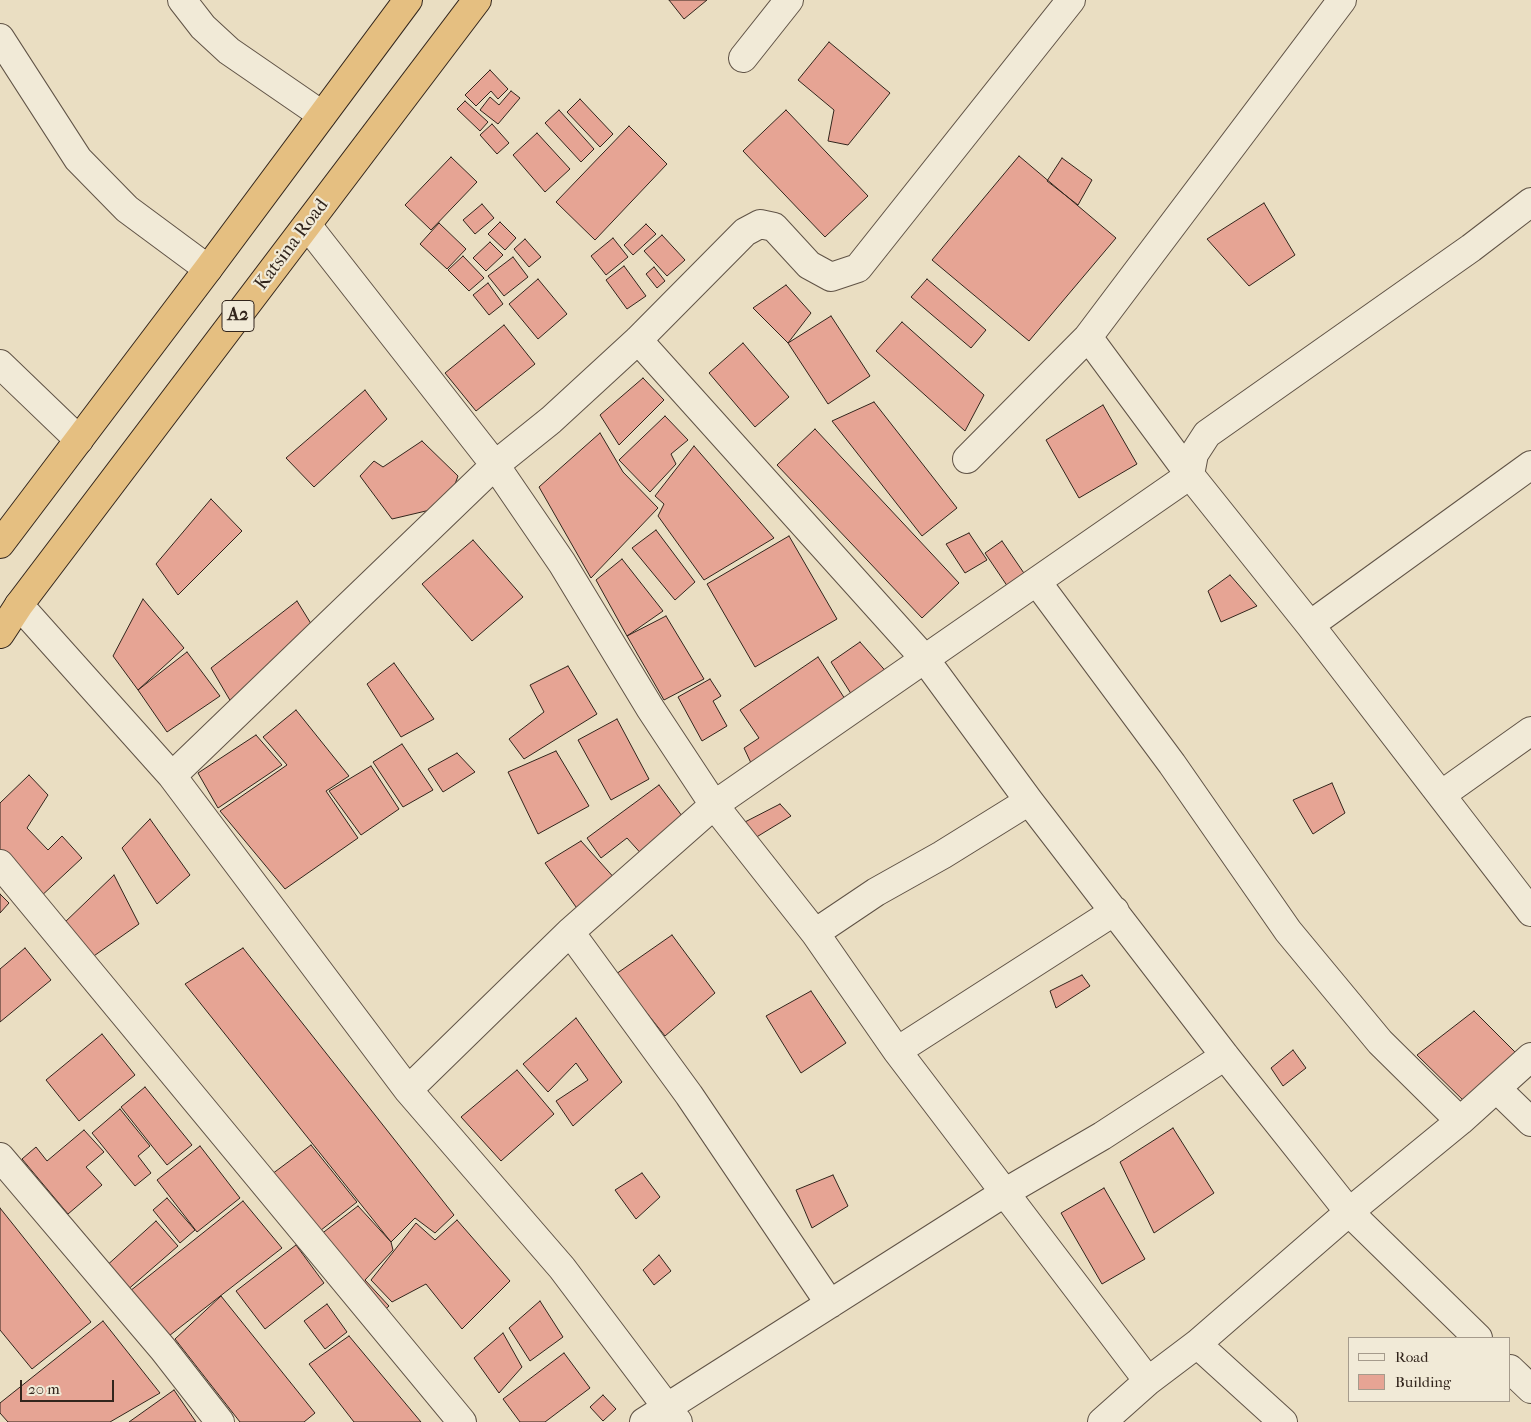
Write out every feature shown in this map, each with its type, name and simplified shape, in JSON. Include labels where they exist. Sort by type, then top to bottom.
[{"type":"highway","points":[[0,544],[208,270],[408,0]]},
{"type":"highway","name":"Katsina Road","points":[[0,634],[19,606],[477,0]]},
{"type":"street","points":[[182,0],[204,27],[229,51],[322,115]]},
{"type":"street","points":[[743,58],[789,0]]},
{"type":"street","points":[[172,776],[495,465],[551,420],[638,340],[745,232],[760,224],[774,228],[810,266],[831,277],[858,268],[1072,0]]},
{"type":"street","points":[[967,459],[1088,337],[1342,0]]},
{"type":"street","points":[[0,38],[78,159],[127,208],[208,270]]},
{"type":"street","points":[[408,1090],[570,932],[714,805],[1190,474],[1194,454],[1207,434],[1471,248],[1531,202]]},
{"type":"street","points":[[307,225],[495,465],[562,563],[650,708],[714,805],[815,933],[896,1051],[1148,1382]]},
{"type":"street","points":[[1088,337],[1190,474],[1310,625],[1531,912]]},
{"type":"street","points":[[638,340],[924,658],[1029,801],[1225,1056],[1349,1212],[1477,1337]]},
{"type":"street","points":[[0,364],[78,440]]},
{"type":"street","points":[[1310,625],[1531,465]]},
{"type":"street","points":[[1037,582],[1172,764],[1288,931],[1380,1042],[1460,1121]]},
{"type":"street","points":[[19,606],[172,776],[408,1090],[562,1268],[673,1415]]},
{"type":"street","points":[[1441,795],[1531,731]]},
{"type":"street","points":[[815,933],[876,892],[942,855],[1029,801]]},
{"type":"street","points":[[0,864],[462,1422]]},
{"type":"street","points":[[896,1051],[1115,911]]},
{"type":"street","points":[[570,932],[690,1096],[830,1304]]},
{"type":"street","points":[[644,1422],[673,1415],[830,1304],[1004,1193],[1102,1136],[1225,1056]]},
{"type":"street","points":[[1102,1422],[1148,1382],[1197,1344],[1349,1212],[1460,1121],[1531,1057]]},
{"type":"street","points":[[1496,1088],[1531,1122]]},
{"type":"street","points":[[0,1157],[164,1349],[220,1422]]},
{"type":"street","points":[[1197,1344],[1283,1422]]},
{"type":"street","points":[[1511,1370],[1531,1389]]},
{"type":"building","points":[[669,0],[707,0],[684,19]]},
{"type":"building","points":[[829,42],[890,93],[848,145],[828,141],[834,110],[798,80]]},
{"type":"building","points":[[490,70],[508,89],[498,99],[491,91],[476,106],[465,95]]},
{"type":"building","points":[[511,91],[520,98],[498,124],[480,110],[490,97],[499,105]]},
{"type":"building","points":[[580,99],[613,134],[600,147],[567,112]]},
{"type":"building","points":[[465,101],[488,122],[480,131],[457,109]]},
{"type":"building","points":[[559,110],[594,149],[581,162],[545,123]]},
{"type":"building","points":[[786,110],[868,196],[825,237],[743,151]]},
{"type":"building","points":[[492,124],[509,143],[497,154],[480,135]]},
{"type":"building","points":[[629,126],[667,164],[595,240],[556,202]]},
{"type":"building","points":[[537,133],[570,169],[545,192],[513,155]]},
{"type":"building","points":[[1019,156],[1116,238],[1029,341],[932,260]]},
{"type":"building","points":[[451,157],[477,182],[431,230],[405,205]]},
{"type":"building","points":[[1062,158],[1092,180],[1078,205],[1047,181]]},
{"type":"building","points":[[1264,203],[1295,255],[1249,286],[1207,239]]},
{"type":"building","points":[[482,204],[494,218],[475,234],[463,220]]},
{"type":"building","points":[[500,222],[516,238],[505,250],[488,234]]},
{"type":"building","points":[[439,223],[466,249],[447,269],[420,244]]},
{"type":"building","points":[[646,224],[656,234],[633,255],[624,245]]},
{"type":"building","points":[[662,235],[685,260],[667,276],[644,251]]},
{"type":"building","points":[[613,238],[628,257],[606,275],[591,256]]},
{"type":"building","points":[[525,239],[541,257],[529,267],[514,249]]},
{"type":"building","points":[[490,242],[503,255],[486,271],[473,258]]},
{"type":"building","points":[[463,256],[484,278],[469,291],[448,270]]},
{"type":"building","points":[[513,257],[528,277],[504,296],[488,276]]},
{"type":"building","points":[[624,266],[646,296],[627,309],[606,280]]},
{"type":"building","points":[[654,267],[665,281],[657,288],[646,274]]},
{"type":"building","points":[[538,279],[567,314],[538,339],[509,304]]},
{"type":"building","points":[[927,279],[986,330],[971,348],[911,297]]},
{"type":"building","points":[[488,283],[503,304],[489,315],[473,295]]},
{"type":"building","points":[[786,285],[811,313],[788,343],[753,308]]},
{"type":"building","points":[[831,316],[870,376],[828,404],[788,343]]},
{"type":"building","points":[[902,322],[984,395],[965,431],[876,351]]},
{"type":"building","points":[[504,325],[535,364],[476,411],[445,373]]},
{"type":"building","points":[[743,343],[789,397],[755,427],[709,373]]},
{"type":"building","points":[[643,378],[664,400],[619,445],[600,415]]},
{"type":"building","points":[[365,390],[387,419],[314,487],[286,458]]},
{"type":"building","points":[[874,402],[957,508],[922,536],[832,421]]},
{"type":"building","points":[[1103,405],[1137,464],[1079,498],[1046,440]]},
{"type":"building","points":[[665,416],[688,440],[671,454],[676,464],[650,492],[619,460]]},
{"type":"building","points":[[815,429],[959,583],[922,618],[777,465]]},
{"type":"building","points":[[600,433],[623,472],[658,508],[591,578],[539,487]]},
{"type":"building","points":[[422,441],[458,476],[447,506],[392,519],[360,476],[374,461],[383,467]]},
{"type":"building","points":[[694,446],[774,538],[704,580],[658,516],[664,504],[655,496]]},
{"type":"building","points":[[211,499],[242,531],[178,595],[156,564]]},
{"type":"building","points":[[656,530],[695,582],[675,600],[632,548]]},
{"type":"building","points":[[969,533],[987,560],[965,573],[946,544]]},
{"type":"building","points":[[789,536],[837,619],[755,667],[707,584]]},
{"type":"building","points":[[473,540],[523,597],[472,641],[422,584]]},
{"type":"building","points":[[1002,541],[1030,582],[1012,593],[985,553]]},
{"type":"building","points":[[622,559],[663,611],[627,636],[596,580]]},
{"type":"building","points":[[1230,575],[1257,606],[1221,622],[1208,591]]},
{"type":"building","points":[[143,599],[184,648],[138,690],[113,656]]},
{"type":"building","points":[[297,601],[318,635],[234,707],[211,668]]},
{"type":"building","points":[[666,616],[704,679],[664,700],[627,636]]},
{"type":"building","points":[[860,642],[890,676],[855,700],[831,662]]},
{"type":"building","points":[[187,652],[220,696],[167,732],[138,690]]},
{"type":"building","points":[[818,657],[845,699],[751,763],[744,748],[759,738],[740,710]]},
{"type":"building","points":[[394,663],[434,719],[401,737],[367,684]]},
{"type":"building","points":[[568,666],[597,714],[524,759],[509,739],[544,712],[530,685]]},
{"type":"building","points":[[710,679],[721,696],[713,701],[727,726],[702,741],[678,697]]},
{"type":"building","points":[[296,710],[349,776],[326,791],[358,838],[285,889],[220,811],[287,765],[263,737]]},
{"type":"building","points":[[617,719],[649,779],[611,800],[578,740]]},
{"type":"building","points":[[256,735],[282,765],[218,808],[198,773]]},
{"type":"building","points":[[402,744],[433,790],[403,807],[373,762]]},
{"type":"building","points":[[556,751],[589,806],[538,834],[508,772]]},
{"type":"building","points":[[457,753],[475,772],[443,792],[428,769]]},
{"type":"building","points":[[371,766],[399,809],[361,835],[329,791]]},
{"type":"building","points":[[29,775],[48,795],[27,828],[48,850],[62,836],[82,858],[38,899],[0,857],[0,803]]},
{"type":"building","points":[[1332,783],[1345,813],[1313,834],[1293,800]]},
{"type":"building","points":[[659,785],[685,820],[645,858],[627,838],[601,858],[587,838]]},
{"type":"building","points":[[780,804],[791,816],[750,841],[743,823]]},
{"type":"building","points":[[150,819],[190,875],[157,904],[122,848]]},
{"type":"building","points":[[581,841],[617,881],[581,914],[545,863]]},
{"type":"building","points":[[114,875],[139,924],[91,958],[63,924]]},
{"type":"building","points":[[0,894],[9,903],[0,913]]},
{"type":"building","points":[[672,935],[715,993],[665,1036],[616,974]]},
{"type":"building","points":[[25,948],[51,980],[0,1022],[0,969]]},
{"type":"building","points":[[243,948],[454,1215],[435,1233],[415,1218],[391,1242],[185,984]]},
{"type":"building","points":[[1082,975],[1090,986],[1056,1008],[1050,991]]},
{"type":"building","points":[[811,991],[846,1043],[801,1073],[766,1016]]},
{"type":"building","points":[[1474,1011],[1519,1056],[1469,1106],[1417,1055]]},
{"type":"building","points":[[576,1018],[622,1082],[573,1126],[556,1101],[588,1080],[576,1063],[548,1092],[523,1064]]},
{"type":"building","points":[[102,1034],[135,1075],[79,1121],[46,1080]]},
{"type":"building","points":[[1293,1050],[1306,1068],[1283,1086],[1271,1068]]},
{"type":"building","points":[[517,1070],[554,1114],[501,1161],[461,1117]]},
{"type":"building","points":[[145,1087],[192,1145],[167,1165],[121,1107]]},
{"type":"building","points":[[120,1109],[150,1146],[138,1156],[151,1173],[135,1186],[92,1133]]},
{"type":"building","points":[[1173,1128],[1214,1193],[1154,1233],[1120,1162]]},
{"type":"building","points":[[84,1130],[104,1152],[86,1167],[102,1185],[68,1214],[22,1159],[36,1147],[47,1161]]},
{"type":"building","points":[[311,1145],[357,1202],[316,1234],[268,1177]]},
{"type":"building","points":[[200,1146],[240,1198],[197,1232],[157,1180]]},
{"type":"building","points":[[642,1173],[660,1197],[636,1219],[615,1190]]},
{"type":"building","points":[[833,1175],[848,1206],[812,1228],[796,1190]]},
{"type":"building","points":[[1104,1188],[1145,1259],[1102,1284],[1061,1213]]},
{"type":"building","points":[[167,1198],[195,1230],[180,1243],[153,1210]]},
{"type":"building","points":[[243,1201],[282,1248],[165,1339],[125,1295]]},
{"type":"building","points":[[358,1206],[391,1242],[393,1250],[365,1280],[389,1306],[379,1315],[316,1238]]},
{"type":"building","points":[[0,1208],[91,1322],[32,1369],[0,1330]]},
{"type":"building","points":[[457,1220],[510,1281],[462,1329],[426,1284],[392,1302],[371,1280],[416,1223],[435,1240]]},
{"type":"building","points":[[156,1221],[178,1246],[125,1292],[104,1268]]},
{"type":"building","points":[[296,1245],[324,1283],[265,1329],[236,1291]]},
{"type":"building","points":[[659,1255],[671,1271],[654,1285],[643,1270]]},
{"type":"building","points":[[221,1296],[315,1413],[304,1422],[240,1422],[175,1339]]},
{"type":"building","points":[[540,1301],[563,1337],[530,1361],[509,1328]]},
{"type":"building","points":[[327,1304],[347,1332],[325,1349],[304,1321]]},
{"type":"building","points":[[103,1321],[160,1393],[110,1422],[8,1422],[0,1413],[0,1403]]},
{"type":"building","points":[[503,1333],[522,1367],[499,1393],[474,1358]]},
{"type":"building","points":[[349,1336],[421,1422],[354,1422],[309,1364]]},
{"type":"building","points":[[564,1353],[590,1388],[545,1422],[520,1422],[503,1399]]},
{"type":"building","points":[[174,1390],[196,1422],[129,1422]]},
{"type":"building","points":[[603,1395],[616,1409],[603,1421],[590,1407]]}]
